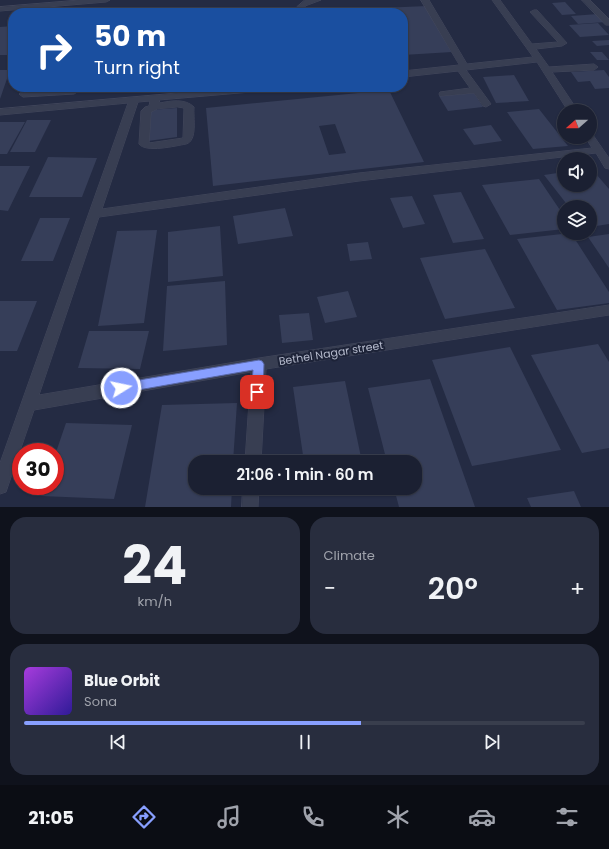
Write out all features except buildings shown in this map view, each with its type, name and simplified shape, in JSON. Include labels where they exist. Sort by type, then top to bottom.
[{"type":"street","points":[[12,8],[106,0]]},
{"type":"street","points":[[300,8],[302,4],[317,0]]},
{"type":"street","points":[[425,0],[462,67],[486,104]]},
{"type":"street","points":[[496,0],[531,47],[568,104]]},
{"type":"street","points":[[586,0],[609,23]]},
{"type":"street","points":[[531,47],[563,43],[534,12]]},
{"type":"street","points":[[408,73],[539,59]]},
{"type":"street","points":[[546,70],[594,67]]},
{"type":"street","points":[[443,94],[476,90]]},
{"type":"street","points":[[16,110],[25,92]]},
{"type":"street","points":[[165,92],[165,97]]},
{"type":"street","points":[[0,112],[134,100],[154,102],[180,104],[189,107],[188,139],[186,141],[147,146],[144,144],[146,111],[154,102],[165,97],[205,92]]},
{"type":"street","points":[[0,486],[96,214],[134,100]]},
{"type":"street","points":[[594,144],[609,166]]},
{"type":"street","points":[[96,214],[359,177],[598,150]]},
{"type":"street","name":"Bethel Nagar street","points":[[29,404],[259,364],[609,310]]},
{"type":"street","points":[[253,455],[259,364]]},
{"type":"street","points":[[250,507],[251,495]]},
{"type":"route","points":[[121,388],[259,364],[257,392]]}]
